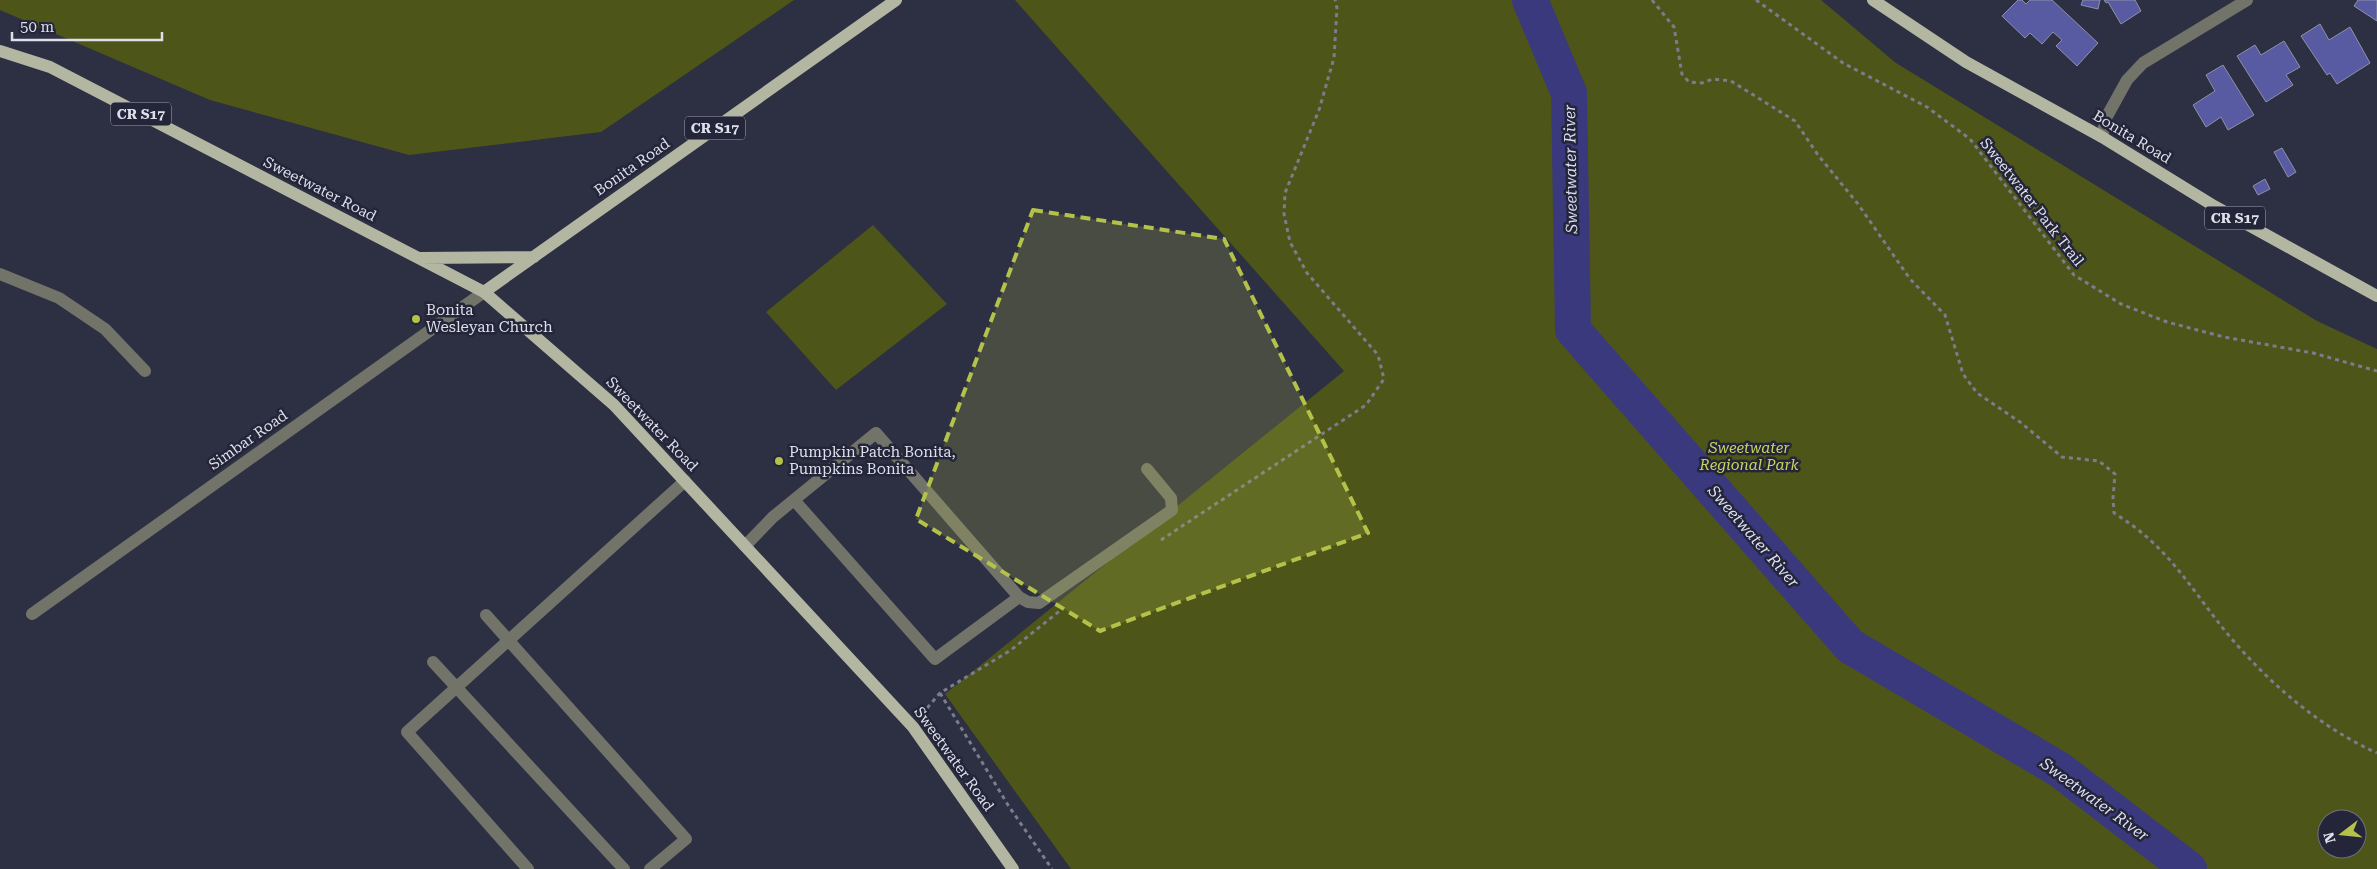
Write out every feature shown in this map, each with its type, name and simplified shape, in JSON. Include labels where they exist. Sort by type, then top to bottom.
[{"type":"main road","name":"Bonita Road","points":[[484,292],[896,0]]},
{"type":"main road","name":"Bonita Road","points":[[1872,0],[1966,62],[2102,137],[2214,206],[2377,296]]},
{"type":"main road","name":"Sweetwater Road","points":[[0,51],[50,67],[484,292],[614,405],[913,727],[1013,869]]},
{"type":"main road","points":[[417,258],[534,256]]},
{"type":"street","points":[[2102,137],[2106,118],[2123,88],[2143,63],[2247,0]]},
{"type":"street","points":[[0,274],[59,298],[105,329],[145,371]]},
{"type":"street","name":"Simbar Road","points":[[32,614],[484,292]]},
{"type":"street","points":[[746,546],[773,517],[876,433],[1019,597],[1028,602],[1039,603],[1172,510],[1171,498],[1147,469]]},
{"type":"street","points":[[528,869],[407,732],[685,481]]},
{"type":"street","points":[[794,500],[935,659],[1019,597]]},
{"type":"street","points":[[486,615],[686,839],[650,869]]},
{"type":"street","points":[[433,662],[458,686],[624,869]]},
{"type":"path","points":[[1153,545],[1366,405],[1384,379],[1378,355],[1307,274],[1290,242],[1284,214],[1286,193],[1319,110],[1334,58],[1337,8],[1335,0]]},
{"type":"path","points":[[1652,0],[1674,27],[1682,74],[1690,82],[1702,83],[1713,79],[1730,81],[1795,121],[1818,155],[1858,204],[1910,280],[1945,315],[1963,374],[1977,393],[2020,422],[2062,457],[2099,461],[2116,474],[2113,498],[2114,513],[2135,526],[2169,556],[2231,638],[2309,714],[2377,753]]},
{"type":"path","name":"Sweetwater Park Trail","points":[[1756,0],[1843,63],[1927,107],[1970,139],[2074,275],[2121,304],[2167,322],[2224,337],[2313,353],[2377,371]]},
{"type":"path","points":[[913,727],[940,693],[1011,650],[1064,607]]},
{"type":"path","points":[[940,693],[1008,805],[1052,869]]},
{"type":"highlighted area","points":[[1033,210],[1224,239],[1368,533],[1100,631],[916,519]]},
{"type":"green space","points":[[0,0],[794,0],[601,132],[409,155],[210,100],[0,10]]},
{"type":"green space","name":"Sweetwater Regional Park","points":[[1015,0],[1821,0],[1896,63],[2317,321],[2377,349],[2377,869],[1071,869],[945,694],[1344,371]]},
{"type":"green space","points":[[873,225],[947,304],[836,390],[766,312]]},
{"type":"building","points":[[2018,0],[2022,0],[2026,4],[2030,0],[2052,0],[2098,43],[2077,66],[2056,46],[2062,40],[2053,32],[2042,44],[2030,33],[2025,38],[2002,16]]},
{"type":"building","points":[[2083,0],[2100,0],[2098,9],[2081,5]]},
{"type":"building","points":[[2104,0],[2135,0],[2141,11],[2121,24],[2108,2],[2106,3]]},
{"type":"building","points":[[2358,0],[2377,0],[2377,21],[2354,6]]},
{"type":"building","points":[[2320,24],[2329,40],[2350,27],[2370,63],[2337,84],[2330,73],[2327,75],[2301,36]]},
{"type":"building","points":[[2284,41],[2300,67],[2286,75],[2293,85],[2266,102],[2237,56],[2255,45],[2261,55]]},
{"type":"building","points":[[2223,65],[2254,115],[2228,130],[2221,117],[2206,127],[2193,105],[2215,91],[2206,75]]},
{"type":"building","points":[[2282,148],[2296,172],[2288,177],[2274,152]]},
{"type":"building","points":[[2265,179],[2270,189],[2258,195],[2253,186]]},
{"type":"waterway","name":"Sweetwater River","points":[[1530,0],[1569,93],[1573,330],[1850,646],[2060,770],[2189,869]]},
{"type":"place","name":"Bonita Wesleyan Church","points":[[416,319]]},
{"type":"place","name":"Pumpkin Patch Bonita, Pumpkins Bonita","points":[[779,461]]}]
